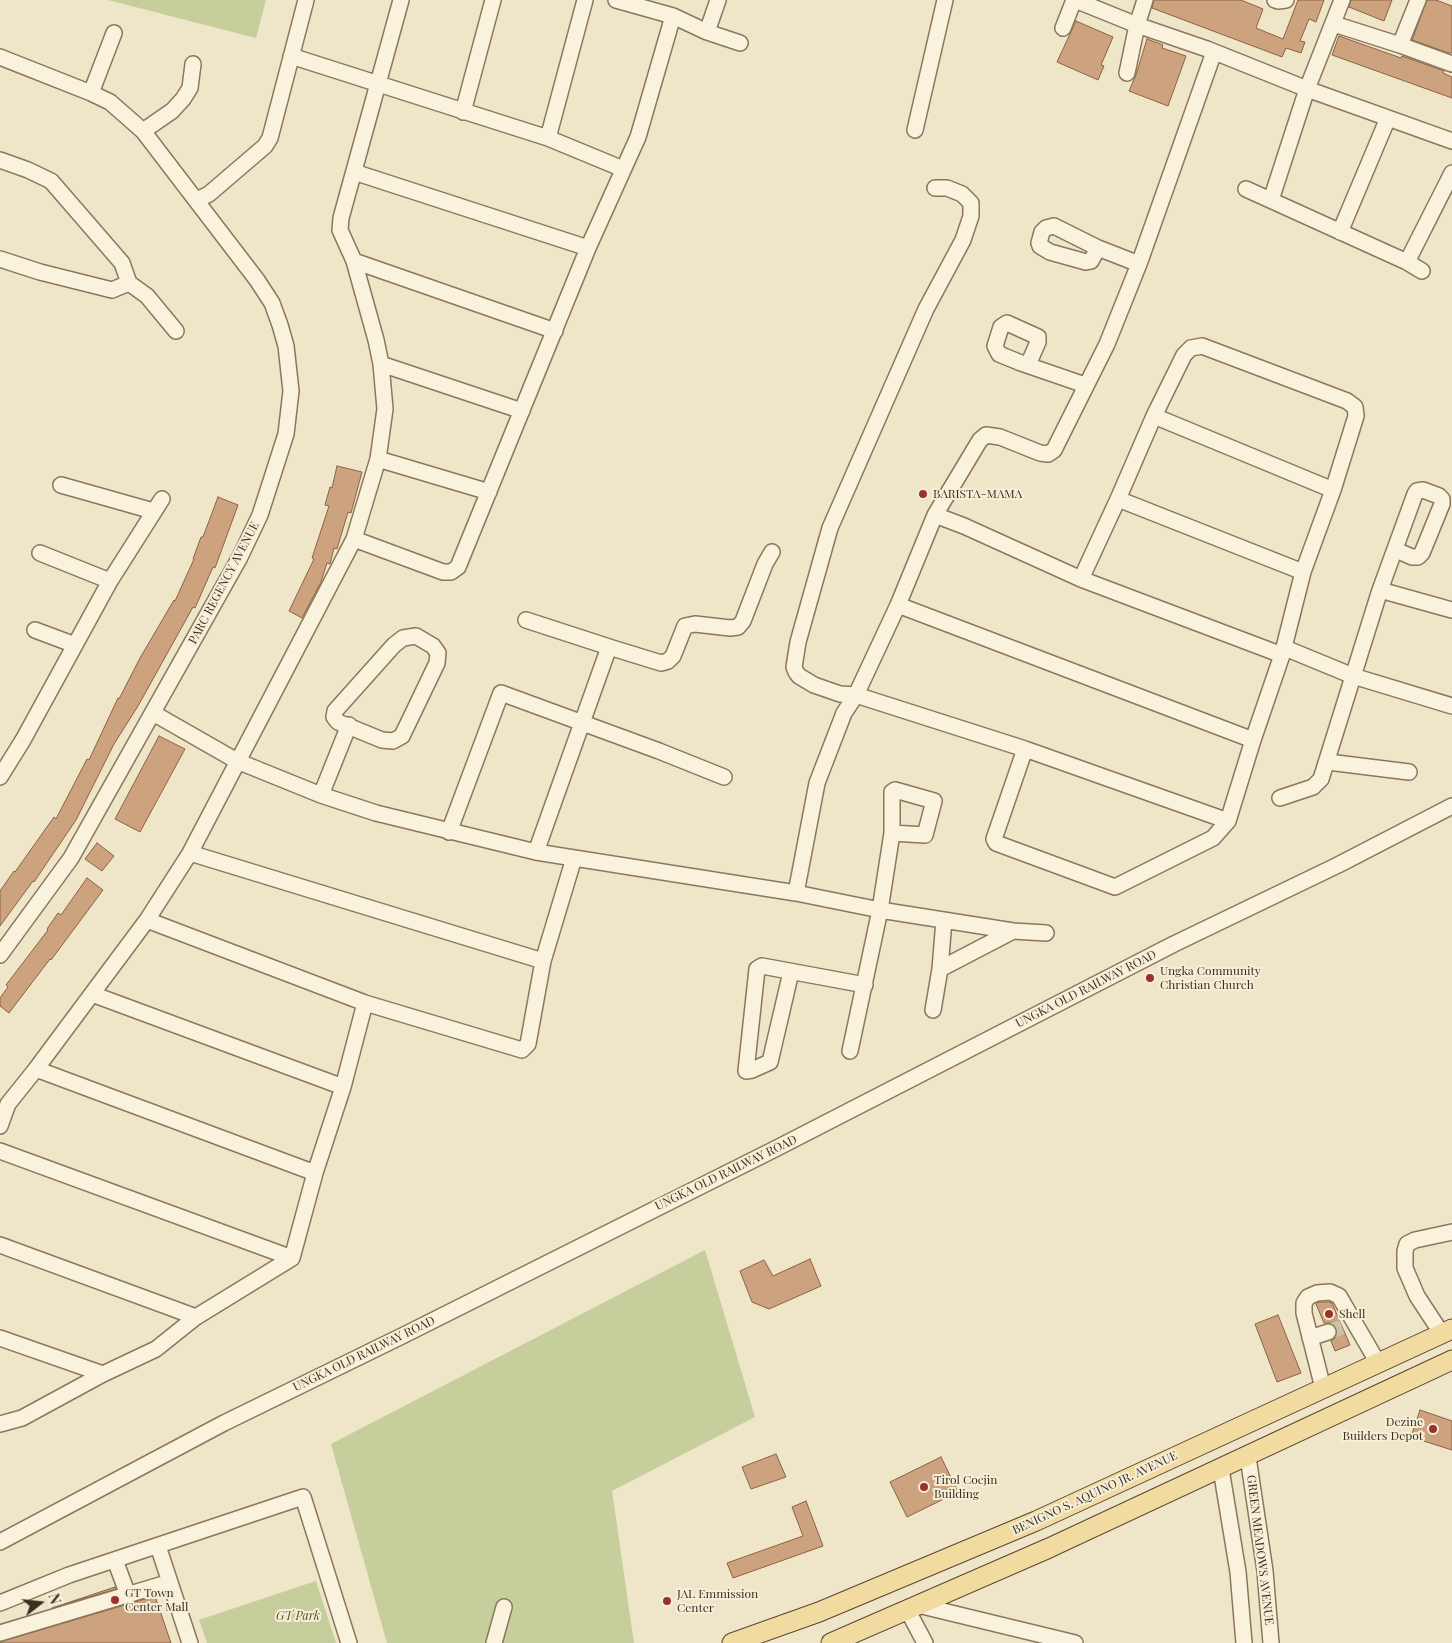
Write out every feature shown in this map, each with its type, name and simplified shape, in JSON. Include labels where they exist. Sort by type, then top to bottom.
[{"type":"main road","name":"BENIGNO S. AQUINO JR. AVENUE","points":[[732,1643],[819,1612],[1036,1521],[1447,1331]]},
{"type":"main road","points":[[831,1643],[1049,1548],[1452,1360]]},
{"type":"main road","points":[[1036,1521],[1049,1548]]},
{"type":"street","points":[[197,200],[216,188],[264,146],[270,138],[306,0]]},
{"type":"street","points":[[0,1126],[8,1104],[147,920],[190,852],[354,539],[378,458],[385,409],[381,364],[354,261],[340,230],[341,218],[401,0]]},
{"type":"street","points":[[462,112],[493,0]]},
{"type":"street","points":[[548,138],[585,0]]},
{"type":"street","points":[[616,0],[673,16],[707,32],[740,43]]},
{"type":"street","points":[[707,32],[718,0]]},
{"type":"street","points":[[915,130],[945,0]]},
{"type":"street","points":[[1063,28],[1074,0],[1452,141]]},
{"type":"street","points":[[1128,73],[1137,25],[1146,0]]},
{"type":"street","points":[[1275,0],[1286,0]]},
{"type":"street","points":[[1270,200],[1307,88],[1342,0]]},
{"type":"street","points":[[1400,45],[1418,0]]},
{"type":"street","points":[[354,539],[443,572],[451,572],[458,567],[588,248],[638,137],[673,16]]},
{"type":"street","points":[[1334,24],[1452,64]]},
{"type":"street","points":[[91,93],[114,33]]},
{"type":"street","points":[[796,893],[818,783],[844,713],[856,695],[898,605],[935,515],[980,440],[986,435],[1000,437],[1040,453],[1048,454],[1054,450],[1107,344],[1139,264],[1214,52]]},
{"type":"street","points":[[291,56],[548,138],[623,169]]},
{"type":"street","name":"PARC REGENCY AVENUE","points":[[0,57],[110,102],[143,131],[197,200],[272,303],[286,346],[291,391],[286,434],[260,515],[240,557],[71,858],[2,946]]},
{"type":"street","points":[[143,131],[172,110],[182,99],[190,88],[193,64]]},
{"type":"street","points":[[1340,232],[1388,118]]},
{"type":"street","points":[[0,160],[28,170],[50,181],[122,262],[129,283],[147,296],[176,331]]},
{"type":"street","points":[[354,172],[588,248]]},
{"type":"street","points":[[1407,262],[1452,173]]},
{"type":"street","points":[[935,188],[947,188],[962,194],[971,203],[971,216],[963,240],[926,310],[830,528],[795,659],[794,667],[798,676],[814,685],[840,694],[856,695],[1025,749],[1228,821]]},
{"type":"street","points":[[1246,190],[1407,262],[1422,271]]},
{"type":"street","points":[[1098,248],[1139,264]]},
{"type":"street","points":[[0,259],[40,272],[112,290],[129,283]]},
{"type":"street","points":[[354,261],[555,331]]},
{"type":"street","points":[[1025,749],[994,839],[996,843],[1115,887],[1213,838],[1228,821],[1253,740],[1284,652],[1303,572],[1333,490],[1356,416],[1355,407],[1347,401],[1202,346],[1191,348],[1184,356],[1154,416],[1080,580]]},
{"type":"street","points":[[381,364],[522,411]]},
{"type":"street","points":[[1028,365],[1086,385]]},
{"type":"street","points":[[1154,416],[1333,490]]},
{"type":"street","points":[[378,458],[489,492]]},
{"type":"street","points":[[0,777],[23,740],[110,581],[158,505],[61,485]]},
{"type":"street","points":[[1118,499],[1303,572]]},
{"type":"street","points":[[935,515],[964,526],[1080,580],[1353,676],[1452,706]]},
{"type":"street","points":[[1280,798],[1313,787],[1318,783],[1328,762],[1380,590],[1396,550]]},
{"type":"street","points":[[526,620],[661,663],[668,661],[673,656],[685,626],[694,624],[730,628],[738,626],[743,621],[765,564],[772,552]]},
{"type":"street","points":[[40,553],[110,581]]},
{"type":"street","points":[[1380,590],[1452,610]]},
{"type":"street","points":[[898,605],[1253,740]]},
{"type":"street","points":[[35,630],[75,645]]},
{"type":"street","points":[[416,636],[433,646],[438,653],[437,663],[402,736],[393,741],[382,740],[349,725],[338,722],[334,717],[336,711],[394,645],[403,638],[416,636]]},
{"type":"street","points":[[536,852],[609,647]]},
{"type":"street","points":[[449,832],[501,693],[660,751],[724,777]]},
{"type":"street","points":[[152,713],[237,761],[376,813],[449,832],[536,852],[796,893],[880,910],[1013,931],[1046,933]]},
{"type":"street","points":[[321,794],[349,725]]},
{"type":"street","points":[[1328,762],[1409,772]]},
{"type":"street","name":"UNGKA OLD RAILWAY ROAD","points":[[0,1542],[224,1422],[414,1330],[783,1145],[1156,953],[1338,866],[1452,806]]},
{"type":"street","points":[[850,1051],[880,910],[892,833]]},
{"type":"street","points":[[190,852],[543,961]]},
{"type":"street","points":[[147,920],[365,1003],[522,1050],[528,1044],[543,961],[574,858]]},
{"type":"street","points":[[933,1010],[940,969],[944,920]]},
{"type":"street","points":[[940,969],[1013,931]]},
{"type":"street","points":[[791,972],[770,1062],[746,1071],[757,969],[762,966],[865,985]]},
{"type":"street","points":[[92,994],[343,1087]]},
{"type":"street","points":[[0,1424],[22,1418],[103,1374],[156,1349],[196,1316],[292,1258],[315,1173],[343,1087],[365,1003]]},
{"type":"street","points":[[36,1069],[315,1173]]},
{"type":"street","points":[[0,1151],[292,1258]]},
{"type":"street","points":[[1447,1331],[1414,1289],[1405,1268],[1405,1251],[1407,1244],[1415,1240],[1452,1232]]},
{"type":"street","points":[[0,1245],[196,1316]]},
{"type":"street","points":[[1324,1388],[1304,1313],[1304,1303],[1308,1297],[1318,1292],[1336,1293],[1349,1325],[1378,1363]]},
{"type":"street","points":[[1310,1338],[1328,1332]]},
{"type":"street","points":[[0,1338],[103,1374]]},
{"type":"street","name":"GREEN MEADOWS AVENUE","points":[[1248,1456],[1265,1572],[1270,1643]]},
{"type":"street","name":"GREEN MEADOWS AVENUE","points":[[1221,1469],[1238,1572],[1244,1643]]},
{"type":"street","points":[[0,1603],[69,1575],[303,1497],[349,1643]]},
{"type":"street","points":[[158,1546],[190,1643]]},
{"type":"street","points":[[116,1560],[128,1595]]},
{"type":"street","points":[[0,1633],[170,1582]]},
{"type":"street","points":[[494,1643],[504,1607]]},
{"type":"street","points":[[912,1607],[925,1643]]},
{"type":"street","points":[[912,1607],[1075,1643]]},
{"type":"green space","points":[[108,0],[266,0],[256,38]]},
{"type":"green space","points":[[705,1250],[755,1417],[612,1491],[634,1643],[387,1643],[331,1444]]},
{"type":"green space","name":"GT Park","points":[[316,1581],[336,1643],[207,1643],[199,1620]]},
{"type":"building","points":[[1154,0],[1241,0],[1263,9],[1256,28],[1283,39],[1298,0],[1324,0],[1316,22],[1309,19],[1300,41],[1305,42],[1301,53],[1286,48],[1282,57],[1152,8]]},
{"type":"building","points":[[1351,0],[1392,0],[1384,21],[1349,7]]},
{"type":"building","points":[[1427,0],[1436,0],[1452,6],[1452,53],[1412,40]]},
{"type":"building","points":[[1076,21],[1113,37],[1101,65],[1104,66],[1098,80],[1057,62]]},
{"type":"building","points":[[1339,36],[1444,71],[1443,73],[1452,77],[1452,98],[1332,55]]},
{"type":"building","points":[[1147,39],[1163,45],[1162,48],[1186,56],[1168,106],[1129,91]]},
{"type":"building","points":[[337,466],[362,472],[351,513],[348,512],[337,549],[334,548],[330,564],[327,563],[321,582],[302,618],[289,611],[314,559],[312,558],[329,506],[325,505],[330,487],[332,488]]},
{"type":"building","points":[[218,497],[238,505],[215,568],[213,567],[195,608],[193,607],[138,706],[114,744],[76,820],[34,882],[0,926],[0,891],[54,817],[56,819],[87,759],[89,760],[118,698],[175,601],[194,559]]},
{"type":"building","points":[[159,736],[185,749],[140,832],[115,819]]},
{"type":"building","points":[[97,843],[114,856],[102,871],[85,859]]},
{"type":"building","points":[[87,878],[103,890],[9,1013],[0,1006],[0,998],[8,987],[6,985],[48,930],[58,913],[61,915]]},
{"type":"building","points":[[810,1259],[821,1286],[769,1309],[752,1302],[740,1271],[764,1260],[773,1276]]},
{"type":"building","name":"Shell","points":[[1319,1302],[1332,1303],[1350,1345],[1335,1351],[1331,1341],[1335,1338],[1337,1330],[1335,1325],[1324,1323],[1316,1304]]},
{"type":"building","points":[[1278,1315],[1301,1373],[1277,1382],[1255,1324]]},
{"type":"building","name":"Dezine Builders Depot","points":[[1420,1410],[1452,1421],[1452,1450],[1411,1437]]},
{"type":"building","points":[[776,1454],[786,1477],[751,1489],[742,1467]]},
{"type":"building","name":"Tirol Cocjin Building","points":[[941,1457],[958,1492],[907,1517],[890,1482]]},
{"type":"building","points":[[806,1501],[823,1546],[733,1578],[727,1563],[803,1536],[792,1507]]},
{"type":"building","points":[[115,1587],[116,1589],[52,1608]]},
{"type":"building","points":[[155,1596],[171,1643],[0,1643],[0,1642]]},
{"type":"tunnel","points":[[1328,1332],[1343,1327]]},
{"type":"place","name":"BARISTA-MAMA","points":[[923,494]]},
{"type":"place","name":"Ungka Community Christian Church","points":[[1150,978]]},
{"type":"place","name":"Shell","points":[[1329,1314]]},
{"type":"place","name":"Dezine Builders Depot","points":[[1433,1429]]},
{"type":"place","name":"Tirol Cocjin Building","points":[[924,1487]]},
{"type":"place","name":"GT Town Center Mall","points":[[115,1600]]},
{"type":"place","name":"JAL Emmission Center","points":[[667,1601]]}]
